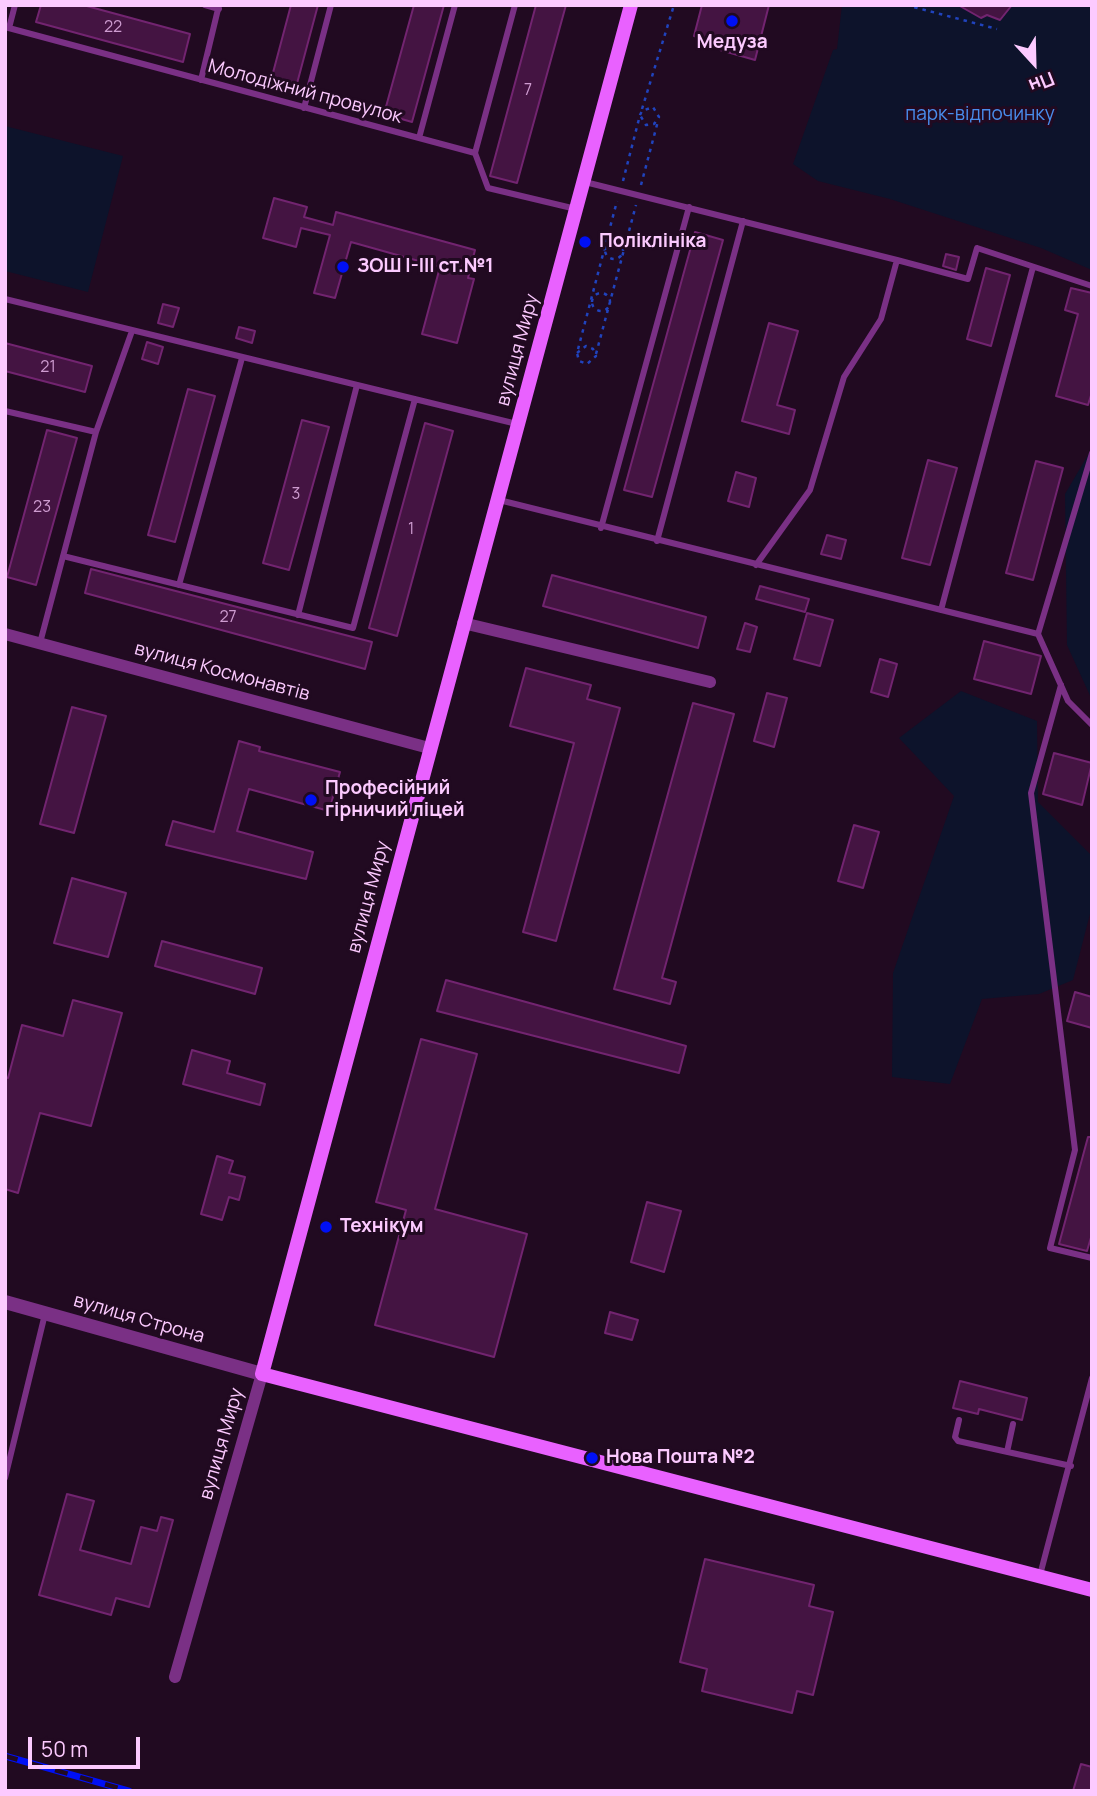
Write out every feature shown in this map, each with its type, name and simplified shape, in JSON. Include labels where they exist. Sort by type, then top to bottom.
[{"type":"main road","name":"вулиця Миру","points":[[262,1374],[631,5]]},
{"type":"main road","points":[[262,1374],[1092,1590]]},
{"type":"street","points":[[463,623],[710,682]]},
{"type":"street","name":"вулиця Космонавтів","points":[[5,634],[429,748]]},
{"type":"street","name":"вулиця Строна","points":[[5,1302],[262,1374]]},
{"type":"street","name":"вулиця Миру","points":[[175,1677],[262,1374]]},
{"type":"lane","points":[[7,28],[15,5]]},
{"type":"lane","points":[[201,80],[219,7],[205,5]]},
{"type":"lane","points":[[304,108],[331,5]]},
{"type":"lane","points":[[419,138],[455,5]]},
{"type":"lane","points":[[515,5],[475,153],[488,188],[576,209]]},
{"type":"lane","name":"Молодіжний провулок","points":[[7,28],[475,153]]},
{"type":"lane","points":[[583,182],[968,279],[977,248],[1092,286]]},
{"type":"lane","points":[[601,528],[690,207]]},
{"type":"lane","points":[[657,541],[743,221]]},
{"type":"lane","points":[[757,565],[810,490],[844,377],[881,318],[897,260]]},
{"type":"lane","points":[[941,610],[1033,267]]},
{"type":"lane","points":[[5,299],[517,424]]},
{"type":"lane","points":[[40,643],[96,432],[132,331]]},
{"type":"lane","points":[[179,585],[242,358]]},
{"type":"lane","points":[[298,615],[357,385]]},
{"type":"lane","points":[[63,556],[353,628],[415,399]]},
{"type":"lane","points":[[5,411],[96,432]]},
{"type":"lane","points":[[1092,453],[1038,634],[1068,701],[1092,725]]},
{"type":"lane","points":[[497,500],[601,528],[1038,634]]},
{"type":"lane","points":[[1061,685],[1031,793],[1075,1150],[1050,1248],[1092,1258]]},
{"type":"lane","points":[[5,1478],[46,1312]]},
{"type":"lane","points":[[1040,1577],[1092,1378]]},
{"type":"lane","points":[[959,1420],[956,1440],[1071,1466]]},
{"type":"lane","points":[[1007,1451],[1013,1424]]},
{"type":"path","points":[[641,113],[653,107],[659,117],[596,356],[587,364],[579,361],[577,354],[641,113],[674,5]]},
{"type":"path","points":[[906,5],[997,29]]},
{"type":"path","points":[[641,113],[646,125],[654,124],[659,117]]},
{"type":"path","points":[[605,248],[610,241],[618,241],[623,252]]},
{"type":"path","points":[[605,248],[610,258],[618,258],[623,252]]},
{"type":"path","points":[[591,299],[597,293],[605,293],[610,304]]},
{"type":"path","points":[[591,299],[596,310],[604,310],[610,304]]},
{"type":"path","points":[[577,354],[586,346],[593,349],[596,356]]},
{"type":"green space","name":"парк-відпочинку","points":[[842,5],[1092,5],[1092,270],[1041,248],[890,199],[818,181],[793,164],[833,50],[837,49]]},
{"type":"green space","points":[[5,126],[123,156],[88,292],[5,271]]},
{"type":"green space","points":[[1092,448],[1092,700],[1067,645],[1065,494]]},
{"type":"green space","points":[[961,691],[1037,721],[1038,802],[1092,856],[1092,906],[1073,980],[1039,994],[982,999],[950,1084],[892,1077],[893,973],[954,796],[899,738]]},
{"type":"building","points":[[41,5],[83,5],[190,34],[183,62],[36,22]]},
{"type":"building","points":[[291,5],[318,5],[295,91],[270,84]]},
{"type":"building","points":[[414,5],[444,5],[412,122],[384,114]]},
{"type":"building","points":[[536,5],[566,5],[517,183],[490,176]]},
{"type":"building","name":"Медуза","points":[[702,5],[769,5],[755,60],[720,50],[722,44],[694,36]]},
{"type":"building","points":[[958,5],[1012,5],[1000,20],[987,15],[981,18]]},
{"type":"building","name":"ЗОШ I-III ст.№1","points":[[274,198],[307,207],[304,217],[333,225],[336,212],[475,250],[468,278],[474,279],[457,343],[422,334],[440,267],[351,242],[335,298],[314,293],[330,235],[301,228],[296,247],[263,238]]},
{"type":"building","points":[[695,232],[723,240],[652,497],[624,490]]},
{"type":"building","points":[[946,254],[959,257],[956,270],[943,266]]},
{"type":"building","points":[[986,268],[1010,275],[991,346],[967,339]]},
{"type":"building","points":[[1071,288],[1092,293],[1092,392],[1088,405],[1056,396],[1078,314],[1065,310]]},
{"type":"building","points":[[163,304],[179,308],[173,327],[158,323]]},
{"type":"building","points":[[769,323],[798,331],[777,405],[795,410],[789,434],[742,421]]},
{"type":"building","points":[[239,327],[255,331],[252,343],[236,338]]},
{"type":"building","points":[[147,342],[163,347],[158,364],[142,359]]},
{"type":"building","points":[[5,343],[92,366],[85,392],[5,371]]},
{"type":"building","points":[[188,389],[215,396],[175,542],[148,535]]},
{"type":"building","points":[[302,420],[329,427],[289,570],[263,563]]},
{"type":"building","points":[[425,423],[453,431],[397,636],[369,628]]},
{"type":"building","points":[[47,430],[77,438],[36,585],[7,577]]},
{"type":"building","points":[[928,460],[957,468],[930,565],[902,558]]},
{"type":"building","points":[[1036,461],[1063,468],[1033,580],[1006,573]]},
{"type":"building","points":[[736,472],[756,478],[749,507],[728,501]]},
{"type":"building","points":[[827,535],[846,540],[841,559],[821,554]]},
{"type":"building","points":[[91,569],[372,642],[365,669],[85,593]]},
{"type":"building","points":[[552,575],[706,617],[698,648],[543,606]]},
{"type":"building","points":[[760,586],[809,599],[805,612],[756,599]]},
{"type":"building","points":[[807,613],[833,620],[820,666],[794,659]]},
{"type":"building","points":[[745,623],[757,627],[750,652],[737,649]]},
{"type":"building","points":[[984,641],[1041,656],[1031,694],[974,679]]},
{"type":"building","points":[[880,659],[897,664],[888,697],[871,692]]},
{"type":"building","points":[[526,668],[591,685],[587,699],[620,708],[556,941],[523,932],[574,743],[510,726]]},
{"type":"building","points":[[767,693],[787,698],[774,747],[754,741]]},
{"type":"building","points":[[693,703],[734,714],[662,978],[676,982],[670,1004],[614,989]]},
{"type":"building","points":[[72,707],[106,716],[74,833],[40,824]]},
{"type":"building","name":"Професійний гірничий ліцей","points":[[239,741],[260,747],[259,751],[340,772],[329,811],[249,789],[237,831],[313,852],[306,879],[166,845],[173,821],[214,832]]},
{"type":"building","points":[[1054,753],[1092,763],[1082,805],[1043,794]]},
{"type":"building","points":[[854,825],[879,832],[863,888],[838,881]]},
{"type":"building","points":[[72,878],[126,893],[108,957],[54,943]]},
{"type":"building","points":[[162,941],[262,968],[255,994],[155,966]]},
{"type":"building","points":[[446,980],[686,1046],[679,1073],[437,1011]]},
{"type":"building","points":[[1075,992],[1092,997],[1092,1028],[1067,1021]]},
{"type":"building","points":[[73,1000],[122,1013],[91,1126],[40,1113],[18,1193],[5,1189],[5,1077],[8,1078],[22,1025],[63,1036]]},
{"type":"building","points":[[421,1039],[477,1054],[435,1209],[527,1234],[494,1357],[375,1325],[406,1210],[376,1202]]},
{"type":"building","points":[[192,1050],[230,1061],[227,1073],[265,1084],[260,1105],[183,1084]]},
{"type":"building","points":[[1088,1137],[1092,1137],[1092,1234],[1087,1251],[1059,1244]]},
{"type":"building","points":[[217,1156],[233,1161],[229,1173],[245,1177],[239,1200],[229,1197],[222,1220],[201,1214]]},
{"type":"building","points":[[647,1202],[681,1211],[664,1272],[631,1262]]},
{"type":"building","points":[[610,1312],[638,1320],[632,1340],[605,1333]]},
{"type":"building","points":[[960,1381],[1027,1398],[1022,1420],[979,1409],[978,1414],[953,1408]]},
{"type":"building","points":[[67,1494],[94,1501],[80,1550],[131,1564],[141,1527],[157,1531],[161,1517],[173,1520],[149,1607],[116,1598],[111,1615],[39,1595]]},
{"type":"building","points":[[705,1559],[814,1585],[809,1606],[833,1612],[813,1695],[797,1691],[792,1713],[702,1691],[707,1669],[680,1662]]},
{"type":"building","points":[[1081,1764],[1092,1767],[1092,1791],[1073,1791]]},
{"type":"railway","points":[[5,1756],[129,1791]]},
{"type":"place","name":"Медуза","points":[[732,21]]},
{"type":"place","name":"Поліклініка","points":[[585,242]]},
{"type":"place","name":"ЗОШ I-III ст.№1","points":[[343,267]]},
{"type":"place","name":"Професійний гірничий ліцей","points":[[311,800]]},
{"type":"place","name":"Технікум","points":[[326,1227]]},
{"type":"place","name":"Нова Пошта №2","points":[[592,1458]]}]
